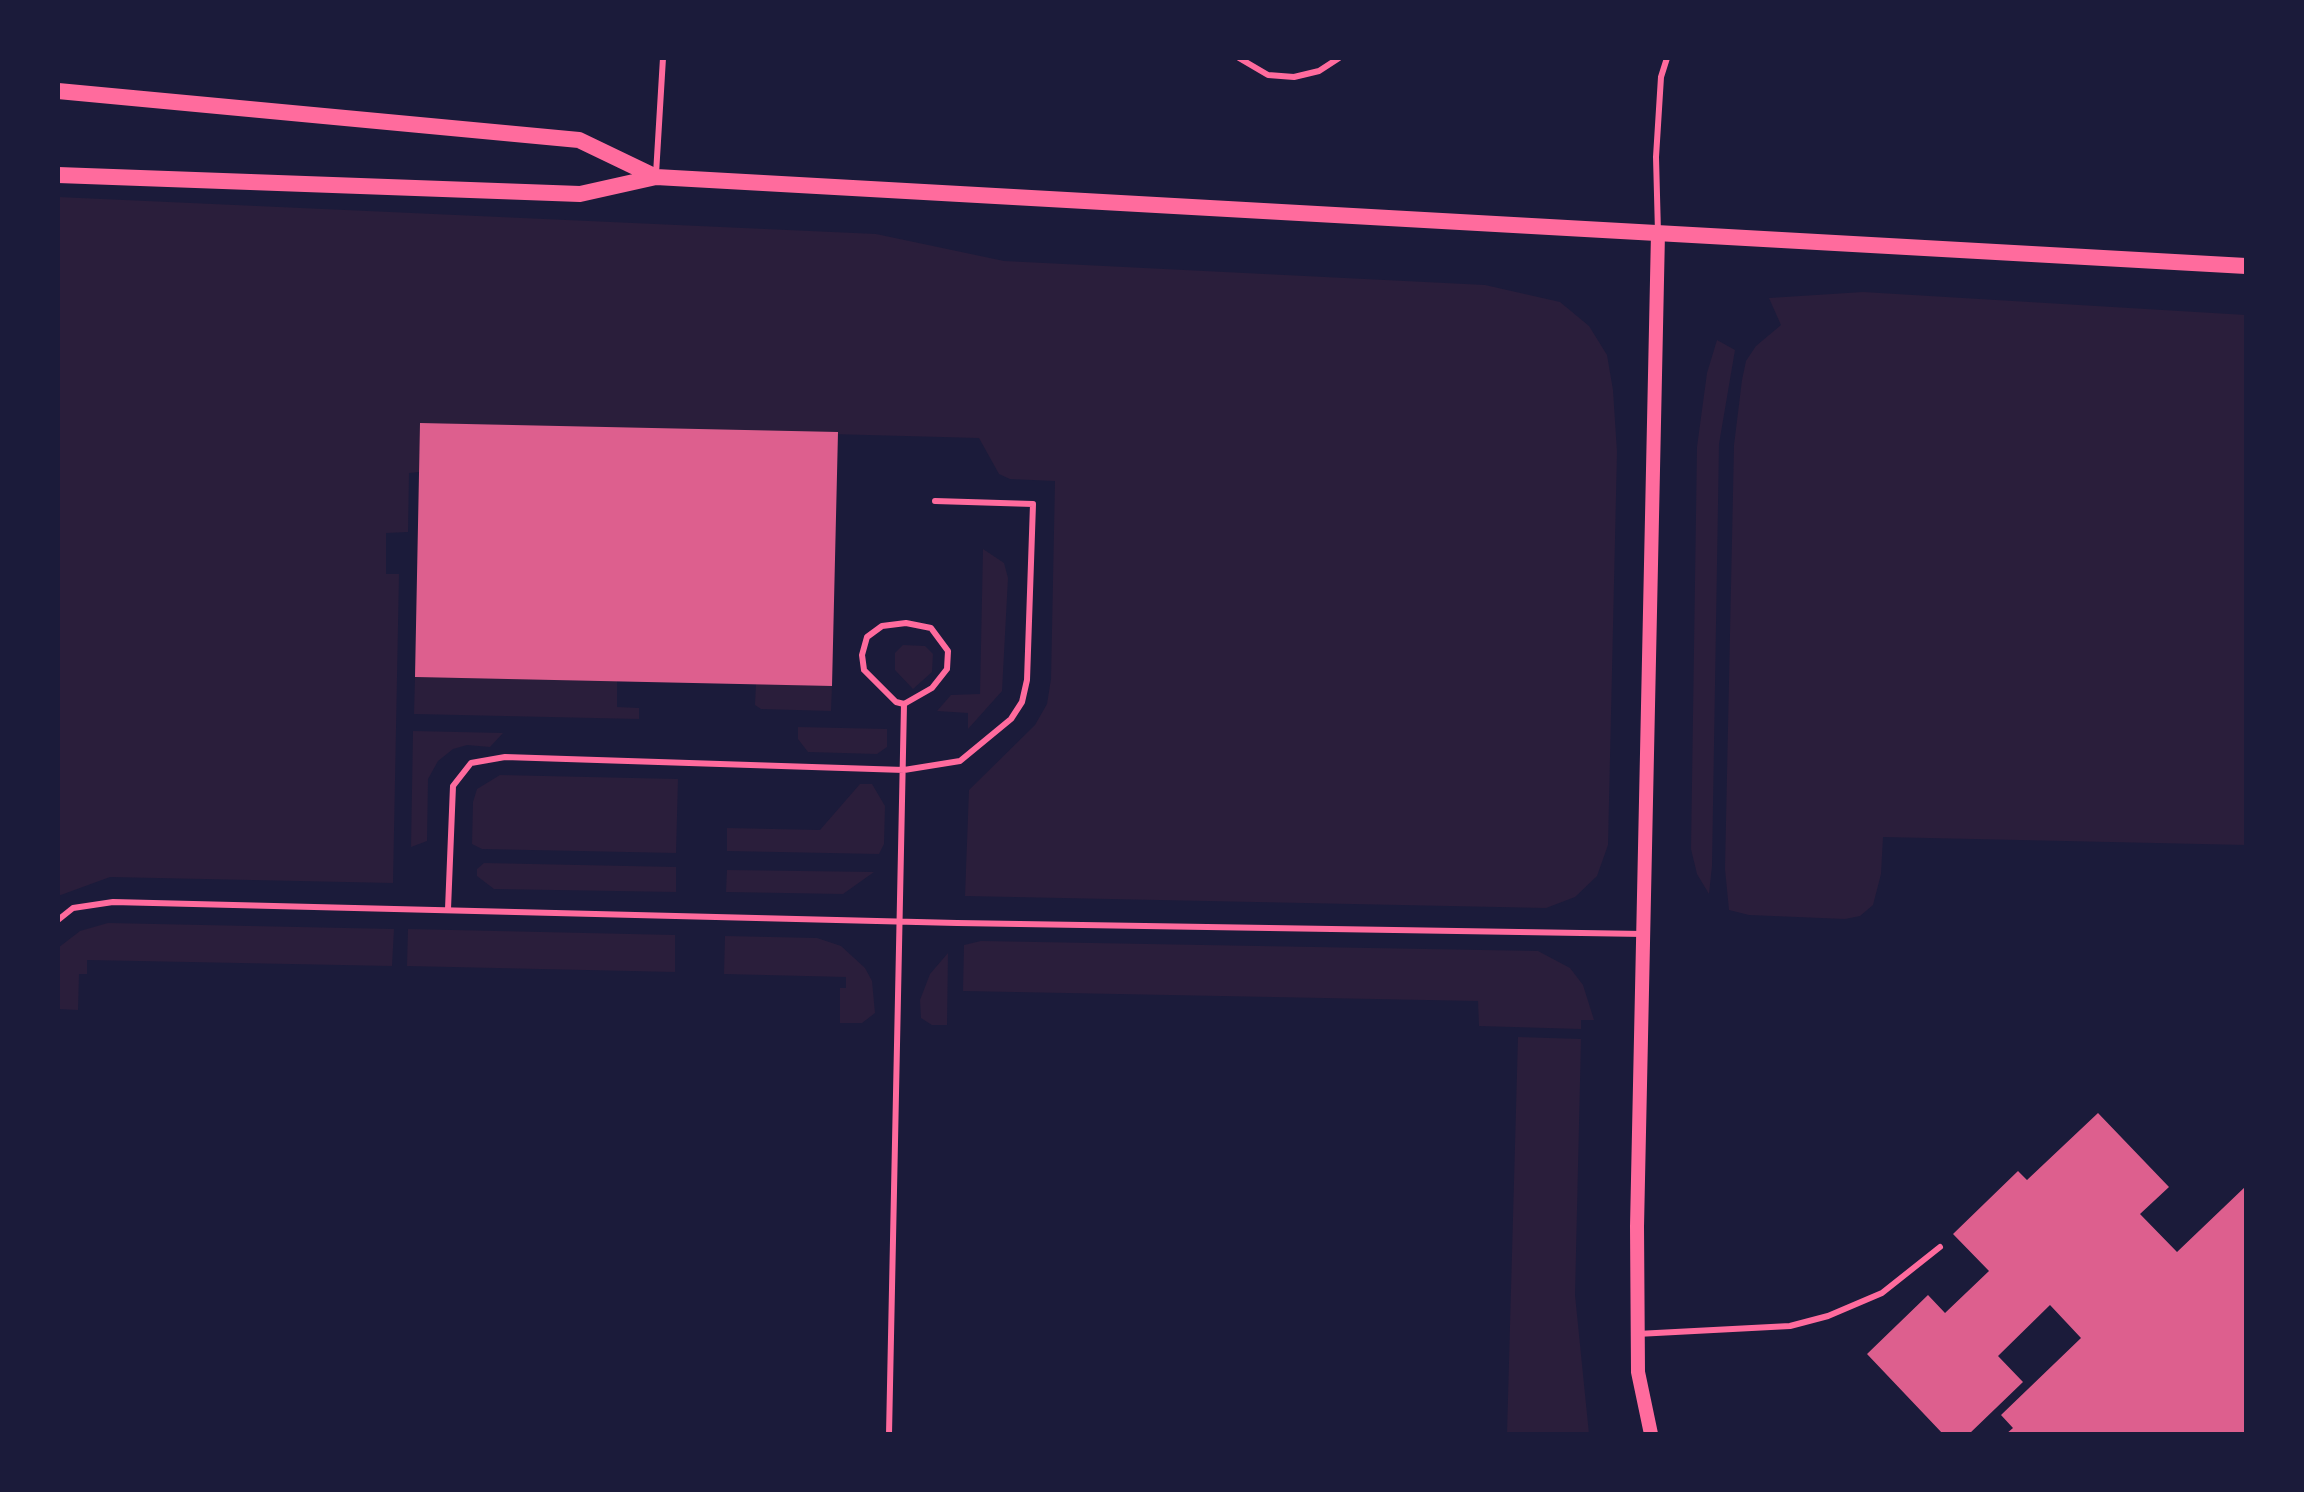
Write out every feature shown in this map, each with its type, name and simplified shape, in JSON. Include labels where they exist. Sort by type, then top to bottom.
[{"type":"main road","points":[[58,91],[579,140],[656,177]]},
{"type":"main road","points":[[58,175],[580,194],[656,177],[2246,266]]},
{"type":"street","points":[[1651,1434],[1638,1372],[1637,1334],[1658,233]]},
{"type":"lane","points":[[656,177],[663,58]]},
{"type":"lane","points":[[1239,58],[1268,75],[1294,77],[1319,71],[1339,58]]},
{"type":"lane","points":[[1658,233],[1656,157],[1661,77],[1667,58]]},
{"type":"lane","points":[[448,909],[453,786],[471,763],[505,757],[904,770],[960,761],[1011,719],[1022,702],[1027,680],[1033,504],[935,501]]},
{"type":"lane","points":[[906,623],[931,628],[948,651],[947,669],[932,688],[904,704],[896,702],[864,670],[862,655],[867,637],[882,626],[906,623]]},
{"type":"lane","points":[[889,1434],[904,704]]},
{"type":"lane","points":[[58,920],[73,908],[113,902],[899,921],[1644,934]]},
{"type":"lane","points":[[1637,1334],[1790,1326],[1828,1316],[1882,1293],[1940,1247]]},
{"type":"shaded area","points":[[58,197],[876,234],[1004,261],[1485,285],[1560,302],[1589,326],[1607,355],[1617,452],[1608,845],[1597,876],[1575,897],[1546,908],[965,896],[969,790],[1035,725],[1047,704],[1051,679],[1055,481],[1010,479],[999,474],[979,438],[421,423],[419,472],[409,473],[408,532],[386,533],[386,574],[399,574],[393,883],[110,877],[58,896]]},
{"type":"shaded area","points":[[1863,292],[2246,315],[2246,845],[1883,837],[1881,874],[1873,905],[1860,916],[1845,919],[1749,915],[1729,910],[1725,869],[1734,445],[1746,361],[1756,346],[1781,325],[1769,298]]},
{"type":"shaded area","points":[[1717,340],[1735,350],[1719,444],[1709,894],[1697,874],[1691,849],[1697,447],[1707,373]]},
{"type":"shaded area","points":[[983,549],[1004,563],[1008,578],[1002,691],[968,729],[968,713],[937,711],[951,695],[980,694]]},
{"type":"shaded area","points":[[903,645],[925,646],[933,654],[932,672],[913,689],[895,670],[895,653]]},
{"type":"shaded area","points":[[415,677],[617,681],[617,707],[639,708],[639,719],[414,714]]},
{"type":"shaded area","points":[[756,684],[832,686],[831,711],[761,709],[755,705]]},
{"type":"shaded area","points":[[798,727],[887,729],[887,747],[877,754],[808,752],[798,739]]},
{"type":"shaded area","points":[[413,731],[503,733],[490,747],[467,745],[453,749],[438,761],[428,779],[427,841],[411,847]]},
{"type":"shaded area","points":[[500,775],[678,779],[676,853],[482,849],[472,844],[473,802],[477,789]]},
{"type":"shaded area","points":[[860,784],[872,784],[885,806],[884,844],[879,854],[727,851],[727,828],[820,830]]},
{"type":"shaded area","points":[[484,863],[676,867],[676,892],[494,889],[477,876],[477,869]]},
{"type":"shaded area","points":[[727,870],[874,872],[843,894],[726,892]]},
{"type":"shaded area","points":[[108,923],[394,929],[392,966],[87,960],[87,974],[79,974],[78,1010],[58,1009],[58,948],[80,931]]},
{"type":"shaded area","points":[[408,929],[675,935],[675,972],[407,966]]},
{"type":"shaded area","points":[[725,936],[817,938],[841,946],[865,968],[872,981],[875,1013],[862,1023],[840,1023],[840,988],[846,988],[846,977],[724,974]]},
{"type":"shaded area","points":[[981,941],[1538,951],[1570,968],[1583,985],[1594,1020],[1581,1020],[1581,1029],[1479,1026],[1478,1001],[963,991],[964,945]]},
{"type":"shaded area","points":[[948,953],[947,1025],[932,1025],[921,1018],[920,1000],[930,974]]},
{"type":"shaded area","points":[[1518,1037],[1581,1039],[1575,1295],[1589,1434],[1507,1434]]},
{"type":"building","points":[[420,423],[838,432],[832,686],[415,677]]},
{"type":"building","points":[[2098,1113],[2169,1187],[2140,1214],[2177,1252],[2246,1186],[2246,1434],[2006,1434],[2013,1428],[2001,1415],[2081,1338],[2050,1305],[1998,1356],[2023,1382],[1969,1434],[1943,1434],[1867,1354],[1928,1295],[1945,1313],[1989,1271],[1953,1234],[2018,1171],[2027,1180]]}]
